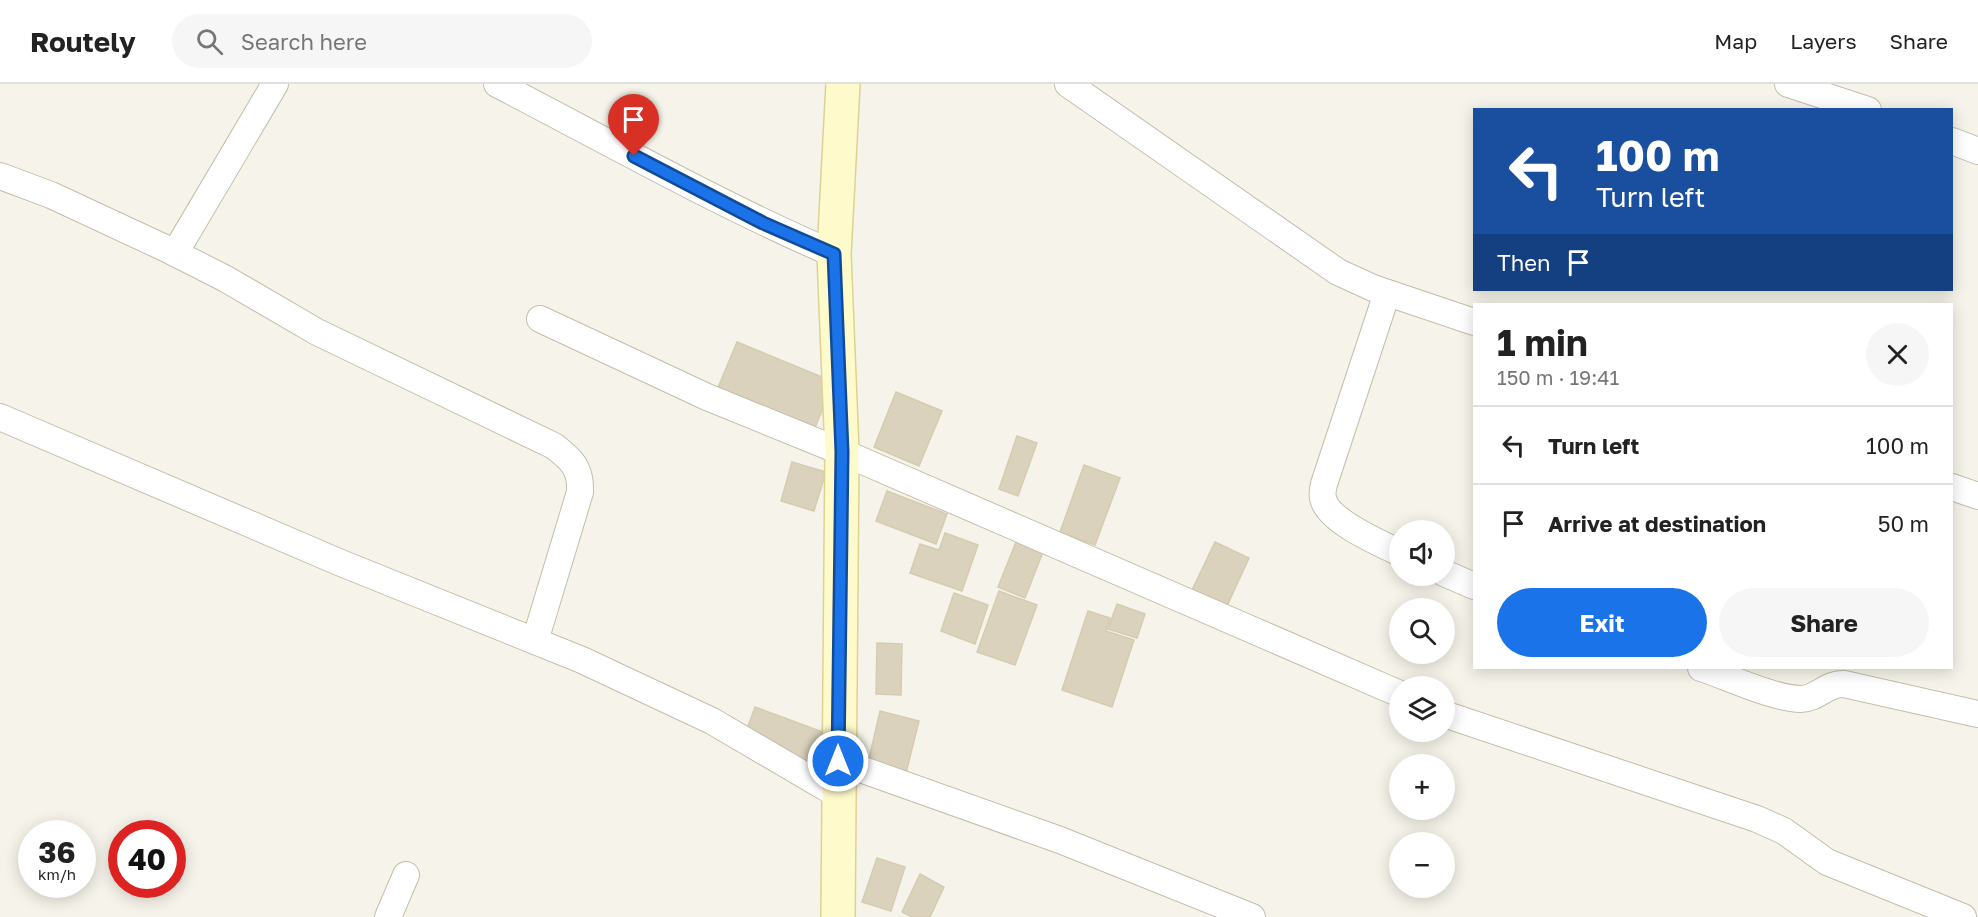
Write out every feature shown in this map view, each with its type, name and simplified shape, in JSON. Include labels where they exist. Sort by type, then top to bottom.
[{"type":"street","points":[[175,253],[275,84]]},
{"type":"street","points":[[497,84],[763,223],[834,254]]},
{"type":"street","points":[[838,917],[842,452],[834,254],[843,84]]},
{"type":"street","points":[[1068,84],[1338,272],[1387,293],[1473,322]]},
{"type":"street","points":[[1788,84],[1862,108]]},
{"type":"street","points":[[1953,141],[1978,151]]},
{"type":"street","points":[[0,176],[51,195],[175,253],[226,279],[317,332],[554,446],[571,459],[580,474],[580,492],[535,641]]},
{"type":"street","points":[[1387,293],[1324,484],[1323,499],[1331,512],[1352,528],[1389,547]]},
{"type":"street","points":[[540,319],[707,397],[842,452],[1389,689]]},
{"type":"street","points":[[0,417],[330,558],[535,641],[676,703],[840,796]]},
{"type":"street","points":[[1953,487],[1978,496]]},
{"type":"street","points":[[1455,578],[1473,586]]},
{"type":"street","points":[[1704,669],[1773,693],[1800,699],[1810,697],[1835,683],[1916,698],[1978,714]]},
{"type":"street","points":[[1455,718],[1757,819],[1784,831],[1827,862],[1964,917]]},
{"type":"street","points":[[838,761],[1060,840],[1252,917]]},
{"type":"street","points":[[388,917],[406,875]]},
{"type":"building","points":[[737,342],[834,382],[811,437],[714,397]]},
{"type":"building","points":[[896,392],[942,411],[919,466],[874,447]]},
{"type":"building","points":[[1017,436],[1037,443],[1018,496],[999,489]]},
{"type":"building","points":[[792,462],[826,472],[814,511],[781,501]]},
{"type":"building","points":[[1084,465],[1120,478],[1095,545],[1060,532]]},
{"type":"building","points":[[887,491],[947,514],[936,544],[876,521]]},
{"type":"building","points":[[945,533],[978,545],[962,591],[910,573],[920,544],[939,550]]},
{"type":"building","points":[[1016,542],[1043,552],[1025,598],[998,587]]},
{"type":"building","points":[[1215,542],[1249,558],[1227,606],[1192,590]]},
{"type":"building","points":[[999,591],[1037,605],[1015,665],[977,652]]},
{"type":"building","points":[[954,593],[988,605],[975,644],[941,631]]},
{"type":"building","points":[[1117,604],[1145,614],[1137,638],[1108,629]]},
{"type":"building","points":[[1088,611],[1110,618],[1106,631],[1134,640],[1112,707],[1062,690]]},
{"type":"building","points":[[877,643],[902,644],[901,695],[876,694]]},
{"type":"building","points":[[755,707],[825,733],[813,766],[743,740]]},
{"type":"building","points":[[880,711],[919,721],[906,773],[868,763]]},
{"type":"building","points":[[877,858],[905,867],[891,911],[862,902]]},
{"type":"building","points":[[920,874],[944,887],[930,917],[912,917],[902,912]]},
{"type":"route","points":[[634,156],[763,223],[834,254],[842,452],[838,761]]}]
